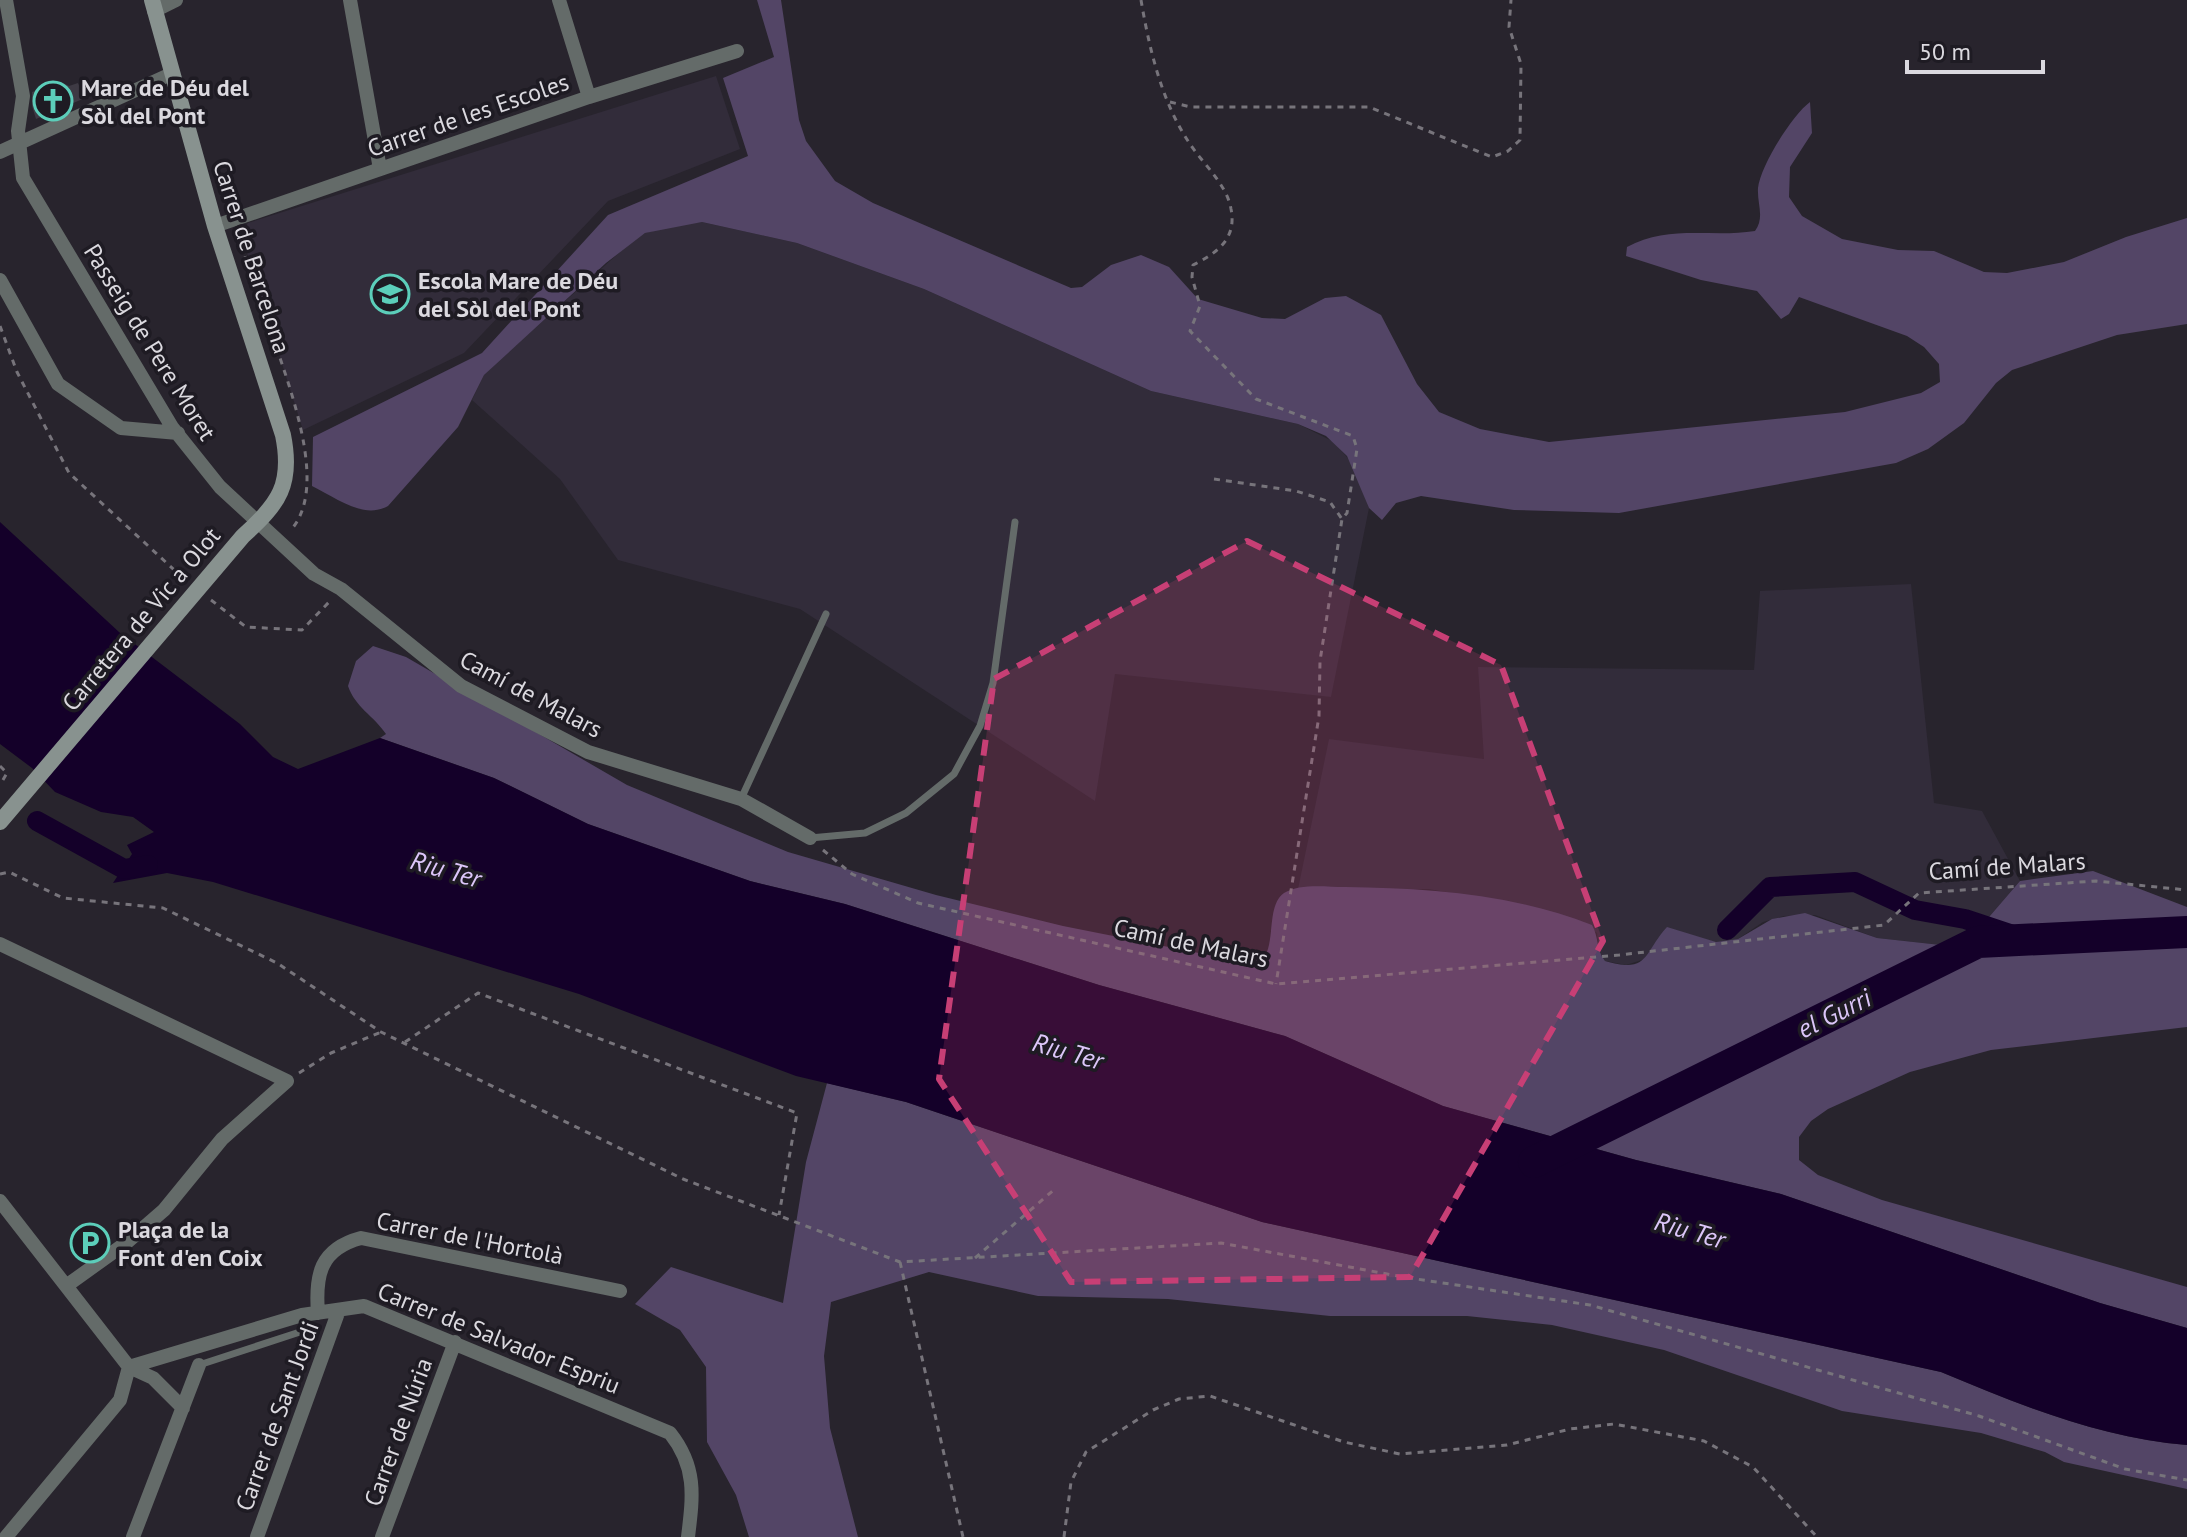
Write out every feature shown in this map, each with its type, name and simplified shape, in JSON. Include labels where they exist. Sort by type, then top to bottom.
[{"type":"street","name":"Passeig de Pere Moret","points":[[6,0],[23,96],[19,145],[23,178],[178,433],[220,487],[314,574]]},
{"type":"street","points":[[153,5],[176,0]]},
{"type":"street","points":[[350,0],[380,169]]},
{"type":"street","points":[[559,0],[589,97]]},
{"type":"street","name":"Carrer de Barcelona","points":[[153,5],[215,226],[283,435]]},
{"type":"street","name":"Carrer de les Escoles","points":[[215,226],[589,97],[737,51]]},
{"type":"street","points":[[0,152],[171,74]]},
{"type":"street","points":[[0,280],[58,384],[121,428],[178,433]]},
{"type":"street","name":"Carretera de Vic a Olot","points":[[0,822],[243,536],[278,503],[288,459],[283,435]]},
{"type":"street","name":"Camí de Malars","points":[[314,574],[341,589],[461,686],[588,752],[741,799],[810,838]]},
{"type":"street","points":[[0,944],[287,1081],[222,1139],[164,1210],[126,1243],[66,1286]]},
{"type":"street","points":[[0,1201],[129,1367],[153,1378],[183,1408]]},
{"type":"street","name":"Carrer de l'Hortolà","points":[[318,1313],[315,1282],[327,1257],[344,1243],[361,1238],[620,1291]]},
{"type":"street","name":"Carrer de Salvador Espriu","points":[[129,1367],[318,1313],[364,1306],[670,1433],[690,1465],[693,1481],[688,1537]]},
{"type":"street","name":"Carrer de Sant Jordi","points":[[257,1537],[339,1310]]},
{"type":"street","name":"Carrer de Núria","points":[[382,1537],[455,1342]]},
{"type":"street","points":[[133,1537],[199,1365]]},
{"type":"street","points":[[6,1537],[120,1400],[129,1367]]},
{"type":"lane","points":[[810,838],[865,833],[906,813],[954,774],[980,726],[993,683],[1015,522]]},
{"type":"lane","points":[[741,799],[826,614]]},
{"type":"lane","points":[[199,1365],[306,1330]]},
{"type":"path","points":[[1141,0],[1148,42],[1169,101],[1187,140],[1211,170],[1231,209],[1229,238],[1220,252],[1193,265],[1192,277],[1200,306],[1190,331],[1256,399],[1353,436],[1355,461],[1347,513],[1342,519],[1320,661],[1319,716],[1276,984]]},
{"type":"path","points":[[1169,101],[1191,107],[1369,107],[1492,157],[1508,151],[1520,140],[1521,64],[1509,27],[1511,0]]},
{"type":"path","points":[[246,215],[240,235],[304,437],[308,478],[299,521]]},
{"type":"path","points":[[0,326],[17,372],[69,473],[184,578]]},
{"type":"path","points":[[1214,479],[1296,491],[1330,502],[1342,519]]},
{"type":"path","points":[[209,598],[246,627],[302,630],[341,589]]},
{"type":"path","points":[[0,766],[7,773],[0,785]]},
{"type":"path","name":"Camí de Malars","points":[[810,838],[852,874],[918,903],[1276,984],[1619,955],[1884,925],[1919,893],[2096,881],[2187,890]]},
{"type":"path","points":[[0,874],[9,872],[63,898],[163,908],[277,963],[324,998],[381,1032],[683,1179],[900,1262],[1221,1243],[1403,1277],[1590,1305],[1979,1416],[2125,1469],[2187,1480]]},
{"type":"path","points":[[404,1043],[478,993],[797,1113],[779,1215]]},
{"type":"path","points":[[287,1081],[331,1053],[381,1032]]},
{"type":"path","points":[[975,1258],[1056,1188]]},
{"type":"path","points":[[900,1262],[963,1537]]},
{"type":"path","points":[[1064,1537],[1071,1482],[1086,1452],[1153,1410],[1179,1399],[1210,1396],[1344,1442],[1400,1454],[1507,1445],[1570,1429],[1614,1424],[1704,1441],[1753,1467],[1817,1537]]},
{"type":"highlighted area","points":[[1247,541],[1501,665],[1603,941],[1410,1277],[1071,1282],[939,1079],[994,679]]},
{"type":"shaded area","points":[[757,0],[781,0],[799,120],[806,141],[835,181],[873,203],[1071,288],[1082,287],[1111,265],[1141,255],[1169,267],[1198,299],[1262,318],[1285,319],[1325,298],[1346,296],[1381,315],[1417,384],[1439,412],[1480,429],[1549,442],[1845,412],[1921,393],[1940,382],[1939,364],[1924,347],[1907,336],[1799,297],[1789,314],[1781,319],[1757,291],[1701,280],[1626,256],[1627,247],[1658,236],[1755,231],[1760,215],[1758,188],[1764,168],[1786,129],[1810,102],[1812,133],[1790,167],[1789,197],[1802,216],[1842,239],[1898,250],[1934,251],[1984,272],[2007,273],[2064,262],[2126,237],[2187,218],[2187,324],[2117,335],[2012,370],[1996,383],[1964,423],[1928,449],[1896,463],[1619,513],[1514,510],[1421,496],[1396,503],[1382,520],[1369,508],[1347,456],[1326,436],[1298,424],[1151,391],[924,289],[797,243],[702,222],[645,233],[606,263],[484,375],[458,427],[388,506],[378,510],[359,509],[312,486],[313,437],[482,353],[608,215],[748,156],[723,78],[774,57]]},
{"type":"shaded area","name":"Escola Mare de Déu del Sòl del Pont","points":[[716,76],[740,149],[608,201],[464,353],[303,430],[241,234],[248,223]]},
{"type":"shaded area","points":[[702,222],[797,243],[924,289],[1151,391],[1298,424],[1334,442],[1352,463],[1369,508],[1331,697],[1115,674],[1095,801],[800,609],[618,560],[560,479],[472,400],[484,375],[497,362],[630,243],[645,233]]},
{"type":"shaded area","points":[[1911,584],[1934,803],[1982,811],[2020,881],[1989,917],[1950,946],[1877,938],[1815,915],[1784,916],[1763,922],[1738,939],[1716,942],[1696,938],[1656,943],[1645,959],[1626,965],[1605,961],[1599,953],[1597,933],[1583,922],[1533,907],[1428,889],[1298,889],[1329,739],[1484,759],[1478,667],[1754,670],[1760,591]]},
{"type":"shaded area","points":[[373,646],[406,657],[627,785],[788,852],[936,895],[1063,926],[1244,962],[1265,956],[1279,898],[1290,890],[1305,887],[1439,891],[1532,906],[1592,925],[1605,961],[1630,965],[1644,959],[1667,927],[1716,942],[1738,939],[1772,919],[1805,913],[1877,938],[1950,946],[1989,917],[2020,881],[2093,871],[2187,907],[2187,1027],[1991,1050],[1910,1072],[1828,1109],[1811,1121],[1799,1137],[1799,1160],[1818,1175],[1882,1200],[2187,1287],[2187,1328],[2100,1303],[1781,1194],[1636,1160],[1443,1106],[1285,1036],[1099,985],[845,904],[750,881],[588,824],[494,778],[380,738],[386,734],[355,700],[348,686],[356,661]]},
{"type":"shaded area","points":[[827,1083],[906,1102],[1262,1222],[1941,1372],[2031,1408],[2092,1428],[2187,1445],[2187,1489],[2064,1462],[2045,1452],[1981,1433],[1842,1411],[1664,1350],[1552,1325],[1467,1316],[1330,1316],[1168,1299],[1038,1296],[929,1272],[831,1302],[824,1356],[830,1428],[858,1537],[749,1537],[736,1495],[707,1442],[706,1367],[680,1330],[635,1304],[671,1267],[783,1303],[806,1162]]},
{"type":"water","name":"Riu Ter","points":[[0,522],[119,632],[240,724],[273,757],[298,769],[380,738],[494,778],[588,824],[750,881],[845,904],[1099,985],[1285,1036],[1443,1106],[1636,1160],[1781,1194],[2100,1303],[2187,1328],[2187,1445],[2092,1428],[2031,1408],[1941,1372],[1262,1222],[906,1102],[796,1076],[579,994],[213,882],[167,873],[113,883],[132,854],[127,845],[154,832],[133,817],[101,812],[55,792],[32,768],[0,744]]},
{"type":"building","name":"Mare de Déu del Sòl del Pont","points":[[61,82],[69,86],[78,83],[85,98],[36,119],[32,92]]},
{"type":"waterway","points":[[37,821],[124,869],[148,865]]},
{"type":"waterway","points":[[1727,930],[1770,887],[1855,882],[1915,910],[1965,919],[2028,940]]},
{"type":"waterway","name":"el Gurri","points":[[1534,1162],[1978,942],[2187,932]]},
{"type":"place","name":"Mare de Déu del Sòl del Pont","points":[[53,101]]},
{"type":"place","name":"Escola Mare de Déu del Sòl del Pont","points":[[390,294]]},
{"type":"place","name":"Plaça de la Font d'en Coix","points":[[90,1243]]}]
